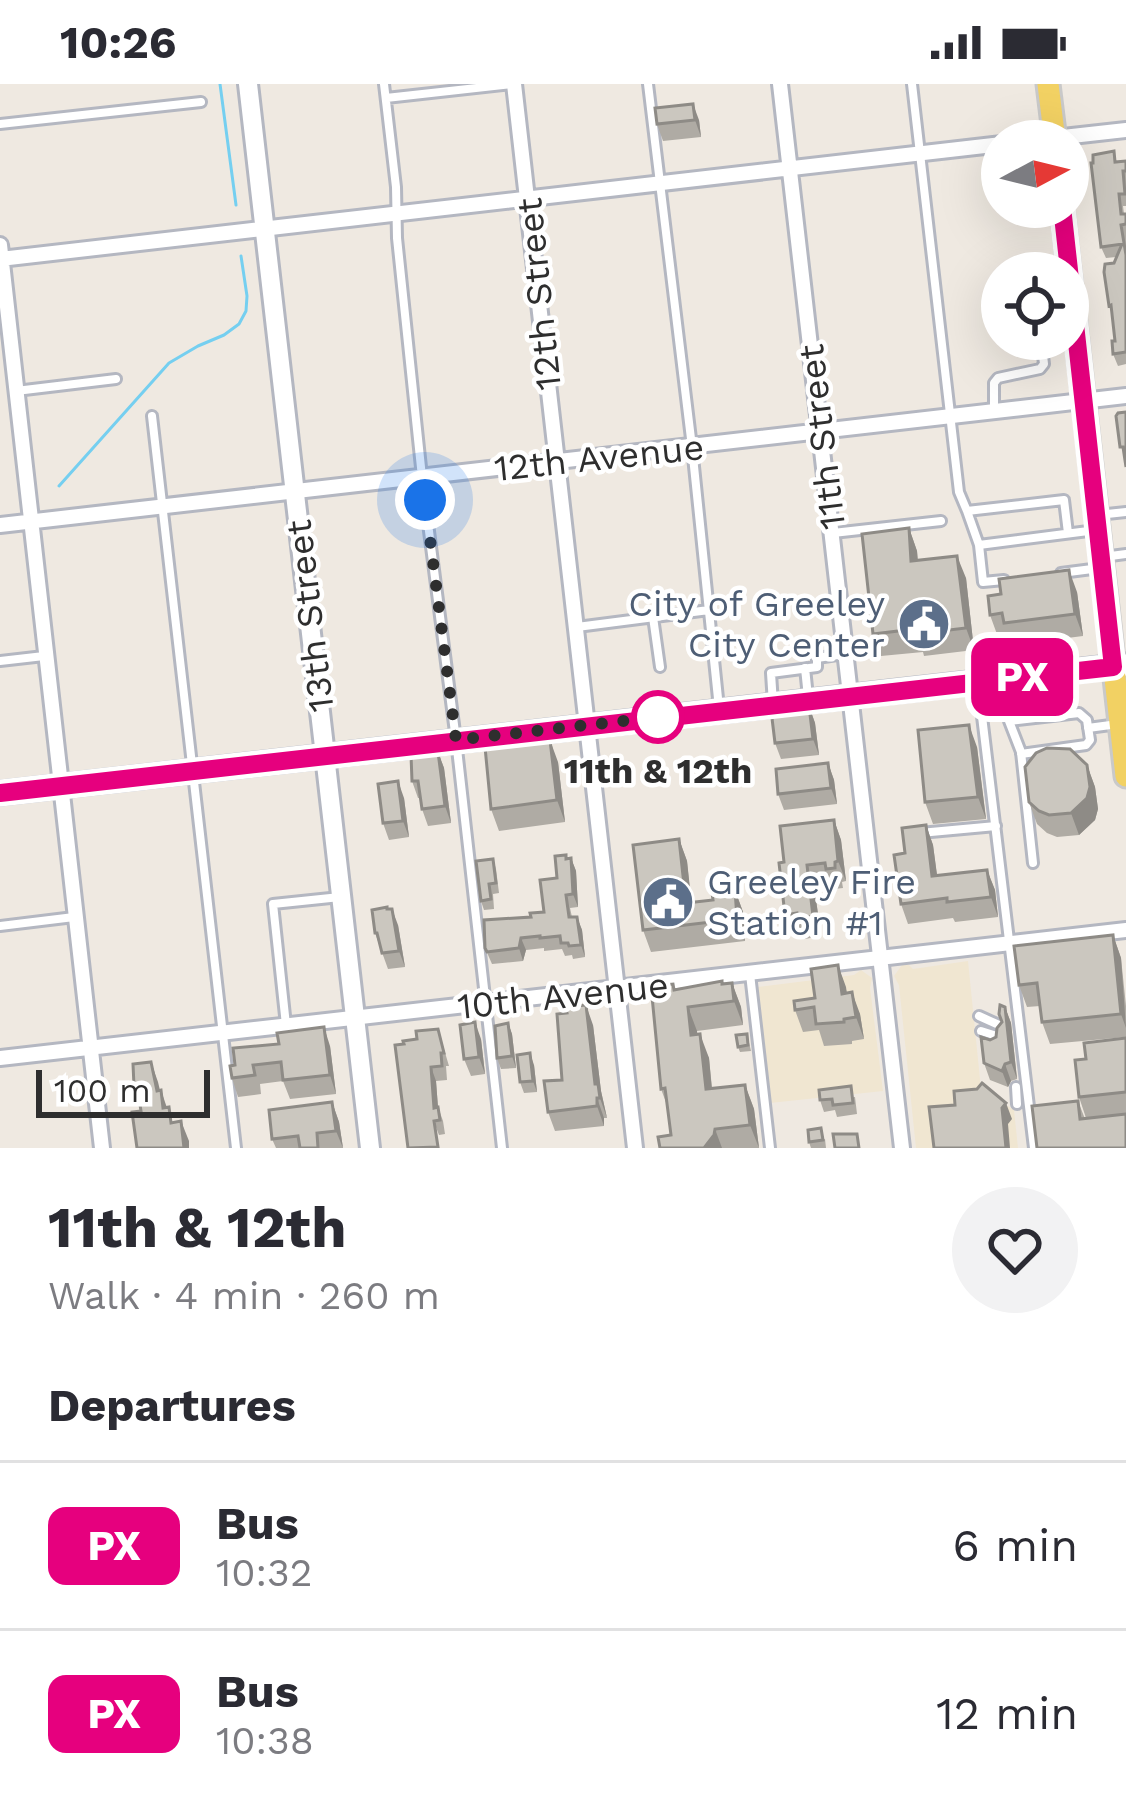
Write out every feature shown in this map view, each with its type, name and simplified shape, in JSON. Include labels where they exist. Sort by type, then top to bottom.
[{"type":"main road","points":[[1048,84],[1053,120]]},
{"type":"main road","points":[[1077,360],[1119,666],[1125,764]]},
{"type":"main road","points":[[0,793],[1119,666]]},
{"type":"street","name":"13th Street","points":[[248,84],[370,1148]]},
{"type":"street","name":"12th Street","points":[[514,84],[635,1148]]},
{"type":"street","name":"11th Street","points":[[780,84],[902,1148]]},
{"type":"street","points":[[1089,135],[1126,130]]},
{"type":"street","points":[[1,259],[981,147]]},
{"type":"street","points":[[0,245],[102,1148]]},
{"type":"street","name":"12th Avenue","points":[[0,525],[1126,396]]},
{"type":"street","name":"10th Avenue","points":[[0,1058],[1126,930]]},
{"type":"lane","points":[[384,84],[422,477],[502,1148]]},
{"type":"lane","points":[[386,98],[514,84]]},
{"type":"lane","points":[[648,84],[719,710]]},
{"type":"lane","points":[[912,84],[959,492],[979,545],[983,582],[1022,578]]},
{"type":"lane","points":[[0,124],[201,102]]},
{"type":"lane","points":[[994,411],[998,378],[1040,369],[1044,360]]},
{"type":"lane","points":[[16,391],[116,379]]},
{"type":"lane","points":[[152,416],[236,1148]]},
{"type":"lane","points":[[967,511],[1064,500],[1068,533]]},
{"type":"lane","points":[[979,545],[1068,533],[1126,512]]},
{"type":"lane","points":[[832,533],[941,521]]},
{"type":"lane","points":[[1041,575],[1126,554]]},
{"type":"lane","points":[[576,628],[709,610]]},
{"type":"lane","points":[[653,616],[659,667]]},
{"type":"lane","points":[[773,704],[770,673],[817,667],[817,658],[846,653]]},
{"type":"lane","points":[[0,661],[46,656]]},
{"type":"lane","points":[[805,668],[808,700]]},
{"type":"lane","points":[[1004,679],[1009,721],[1021,754],[1034,863]]},
{"type":"lane","points":[[978,681],[1034,1148]]},
{"type":"lane","points":[[1009,721],[1079,712],[1086,718],[1090,740],[1086,745],[1021,754]]},
{"type":"lane","points":[[1088,728],[1122,728]]},
{"type":"lane","points":[[913,834],[996,826]]},
{"type":"lane","points":[[286,1026],[273,904],[341,897]]},
{"type":"lane","points":[[0,926],[76,917]]},
{"type":"lane","points":[[750,974],[770,1148]]},
{"type":"lane","points":[[979,1016],[999,1025]]},
{"type":"lane","points":[[981,1031],[1000,1037]]},
{"type":"lane","points":[[1016,1087],[1017,1104]]},
{"type":"shaded area","points":[[968,961],[981,1089],[1014,1110],[1018,1148],[916,1148],[899,985],[894,976],[902,965],[913,969]]},
{"type":"shaded area","points":[[861,970],[872,978],[883,1091],[770,1103],[757,987],[854,975]]},
{"type":"building","points":[[693,104],[695,120],[657,124],[655,108]]},
{"type":"building","points":[[1114,151],[1115,162],[1126,161],[1125,194],[1119,194],[1121,214],[1126,214],[1126,224],[1121,225],[1126,255],[1126,352],[1113,354],[1104,272],[1122,244],[1101,247],[1091,163],[1093,155]]},
{"type":"building","points":[[1126,412],[1126,467],[1116,416]]},
{"type":"building","name":"City of Greeley City Center","points":[[909,528],[911,561],[957,556],[966,628],[873,634],[862,534]]},
{"type":"building","points":[[1069,570],[1075,614],[1004,623],[1002,613],[990,615],[988,596],[1001,594],[999,579]]},
{"type":"building","points":[[809,706],[813,739],[775,743],[771,710]]},
{"type":"building","points":[[969,725],[978,797],[925,802],[918,730]]},
{"type":"building","points":[[550,740],[557,800],[491,809],[485,747]]},
{"type":"building","points":[[1047,748],[1070,749],[1087,765],[1087,798],[1071,813],[1049,815],[1029,802],[1025,767]]},
{"type":"building","points":[[438,752],[445,806],[422,809],[418,781],[412,781],[411,755]]},
{"type":"building","points":[[828,763],[831,788],[778,794],[776,769]]},
{"type":"building","points":[[398,781],[403,821],[383,823],[378,784]]},
{"type":"building","points":[[834,820],[835,868],[826,869],[825,863],[807,865],[813,916],[785,915],[780,826]]},
{"type":"building","points":[[926,825],[932,876],[987,870],[991,897],[901,904],[894,855],[905,853],[902,828]]},
{"type":"building","points":[[679,839],[686,903],[713,900],[712,892],[735,890],[737,919],[643,930],[633,845]]},
{"type":"building","points":[[555,856],[571,858],[573,894],[566,895],[569,917],[577,917],[581,945],[561,943],[560,936],[540,936],[521,938],[519,948],[487,952],[484,920],[544,912],[540,880],[557,878]]},
{"type":"building","points":[[493,859],[496,883],[489,884],[491,899],[481,901],[476,861]]},
{"type":"building","points":[[392,909],[399,951],[382,953],[372,910]]},
{"type":"building","points":[[1113,935],[1121,1014],[1042,1022],[1037,983],[1019,985],[1014,946]]},
{"type":"building","points":[[838,965],[842,994],[852,992],[856,1017],[816,1024],[814,1007],[795,1010],[794,1001],[815,998],[811,969]]},
{"type":"building","points":[[732,983],[734,1001],[688,1007],[691,1035],[700,1034],[706,1089],[745,1085],[750,1125],[715,1129],[704,1148],[660,1148],[658,1137],[671,1135],[665,1088],[661,1089],[651,986],[673,984],[674,990]]},
{"type":"building","points":[[586,1005],[600,1098],[597,1106],[548,1112],[544,1081],[562,1080],[557,1014],[567,1013],[566,1007]]},
{"type":"building","points":[[1000,1005],[1005,1007],[1011,1062],[1002,1071],[984,1063],[981,1037],[996,1037],[1002,1022]]},
{"type":"building","points":[[475,1022],[479,1057],[464,1059],[460,1025]]},
{"type":"building","points":[[508,1023],[512,1056],[497,1058],[495,1026]]},
{"type":"building","points":[[324,1027],[330,1075],[283,1080],[281,1062],[253,1065],[255,1075],[232,1078],[233,1048],[279,1044],[277,1033]]},
{"type":"building","points":[[438,1029],[442,1066],[431,1067],[434,1108],[438,1107],[440,1120],[434,1121],[438,1147],[408,1148],[395,1045],[417,1039],[416,1031]]},
{"type":"building","points":[[747,1034],[748,1045],[738,1047],[736,1035]]},
{"type":"building","points":[[1126,1038],[1126,1092],[1079,1097],[1075,1060],[1086,1059],[1084,1043]]},
{"type":"building","points":[[530,1053],[533,1081],[520,1082],[517,1055]]},
{"type":"building","points":[[151,1062],[163,1108],[169,1107],[171,1123],[181,1121],[184,1148],[137,1148],[132,1112],[141,1111],[133,1064]]},
{"type":"building","points":[[982,1083],[1006,1103],[1002,1108],[1006,1148],[934,1148],[929,1107],[955,1105],[954,1091],[977,1089]]},
{"type":"building","points":[[851,1086],[853,1103],[833,1105],[832,1099],[820,1100],[819,1090]]},
{"type":"building","points":[[1078,1101],[1080,1119],[1126,1114],[1126,1148],[1037,1148],[1032,1106]]},
{"type":"building","points":[[332,1102],[336,1131],[317,1133],[318,1148],[300,1148],[298,1136],[272,1139],[269,1110]]},
{"type":"building","points":[[821,1128],[823,1140],[809,1142],[808,1130]]},
{"type":"building","points":[[833,1134],[857,1134],[859,1148],[835,1148]]},
{"type":"waterway","points":[[220,84],[236,205]]},
{"type":"waterway","points":[[59,486],[169,363],[239,324],[247,296],[241,256]]},
{"type":"bus line","name":"PX","points":[[0,793],[1113,667],[1064,228]]},
{"type":"place","name":"City of Greeley City Center","points":[[924,624]]},
{"type":"place","name":"11th & 12th","points":[[658,717]]},
{"type":"place","name":"Greeley Fire Station #1","points":[[668,902]]},
{"type":"route","points":[[425,500],[456,740],[658,717]]}]
